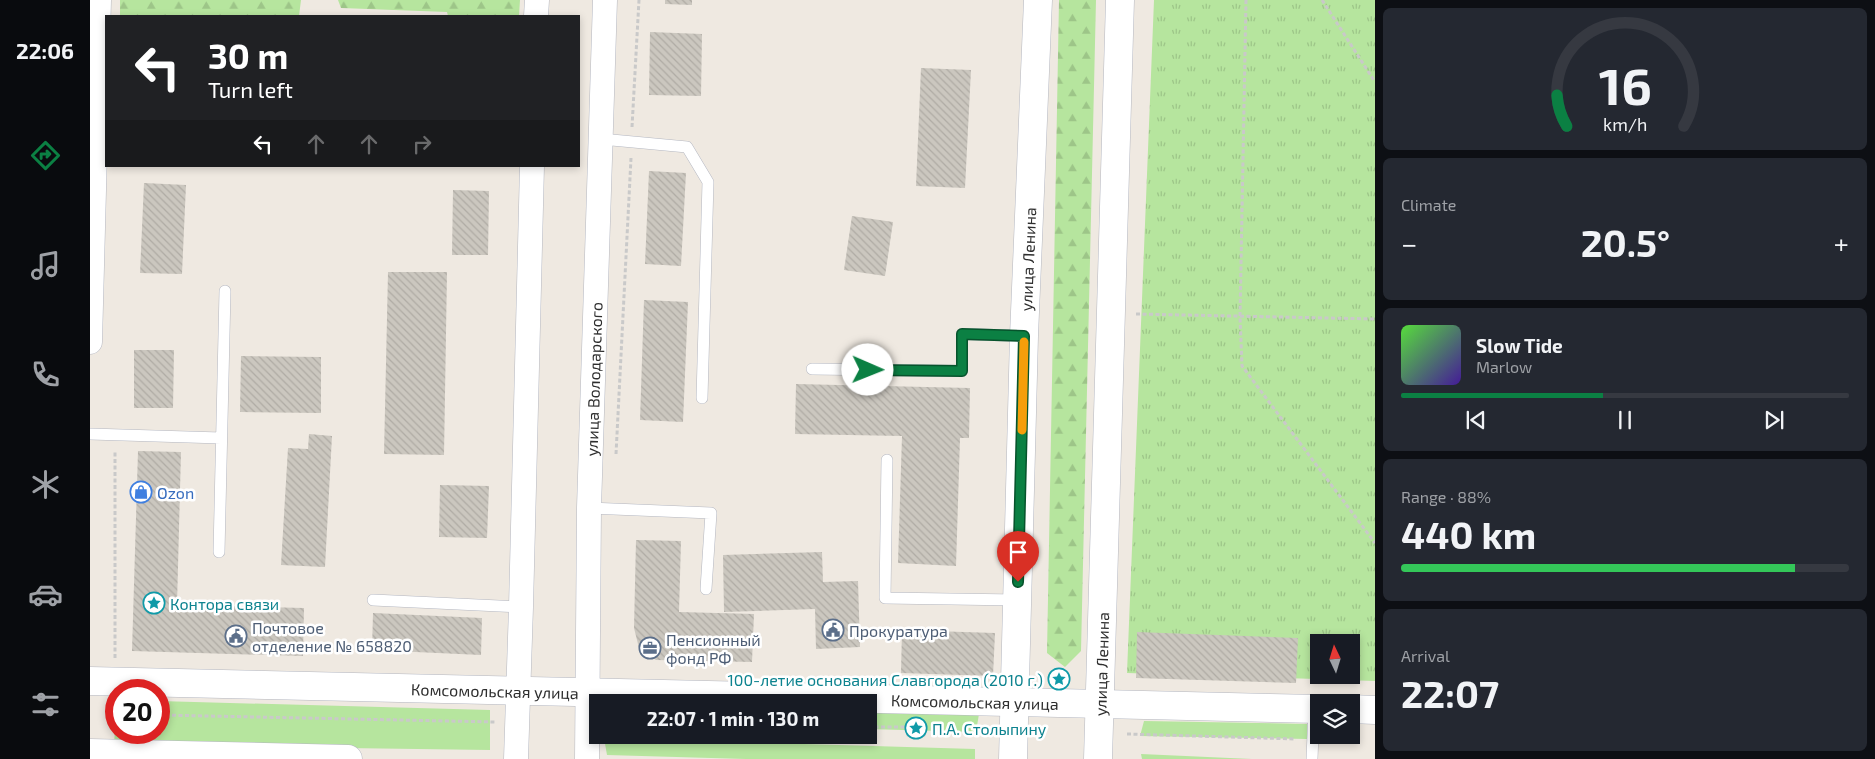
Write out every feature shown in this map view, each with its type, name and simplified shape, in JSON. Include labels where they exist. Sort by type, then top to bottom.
[{"type":"street","points":[[90,342],[99,0]]},
{"type":"street","points":[[536,15],[537,0]]},
{"type":"street","name":"улица Володарского","points":[[586,759],[589,508],[605,0]]},
{"type":"street","name":"улица Ленина","points":[[1013,759],[1024,336],[1038,0]]},
{"type":"street","name":"улица Ленина","points":[[1098,759],[1098,704],[1120,0]]},
{"type":"street","points":[[516,759],[532,167]]},
{"type":"street","name":"Комсомольская улица","points":[[102,681],[1310,709]]},
{"type":"street","points":[[1360,709],[1375,710]]},
{"type":"street","points":[[101,753],[348,759]]},
{"type":"lane","points":[[601,139],[687,147],[708,182],[702,398]]},
{"type":"lane","points":[[219,552],[220,438],[225,291]]},
{"type":"lane","points":[[812,369],[962,371],[962,334],[1024,336]]},
{"type":"lane","points":[[90,434],[220,438]]},
{"type":"lane","points":[[888,460],[885,598],[1017,600]]},
{"type":"lane","points":[[589,508],[711,513],[706,589]]},
{"type":"lane","points":[[374,600],[521,607]]},
{"type":"lane","points":[[1312,759],[1313,744]]},
{"type":"path","points":[[616,459],[639,0]]},
{"type":"path","points":[[1246,0],[1240,317],[1242,366],[1375,543]]},
{"type":"path","points":[[1322,0],[1375,82]]},
{"type":"path","points":[[1134,323],[1134,314],[1375,319]]},
{"type":"path","points":[[102,681],[115,435]]},
{"type":"path","points":[[170,715],[517,723]]},
{"type":"path","points":[[877,727],[909,727],[908,735],[924,736],[924,726],[933,726]]},
{"type":"path","points":[[1127,734],[1310,739]]},
{"type":"green space","points":[[120,0],[301,0],[299,15],[120,15]]},
{"type":"green space","points":[[338,0],[520,0],[519,15],[448,15],[447,12],[341,8]]},
{"type":"green space","points":[[1059,0],[1096,0],[1081,651],[1065,667],[1047,653]]},
{"type":"green space","points":[[1154,0],[1375,0],[1375,681],[1360,681],[1360,634],[1310,634],[1310,679],[1127,673]]},
{"type":"green space","points":[[170,701],[490,710],[490,750],[114,745],[170,744]]},
{"type":"green space","points":[[877,709],[979,714],[976,732],[877,729]]},
{"type":"green space","points":[[1144,721],[1307,724],[1307,739],[1140,736]]},
{"type":"green space","points":[[605,744],[806,744],[975,749],[975,759],[746,759],[607,755]]},
{"type":"green space","points":[[1141,754],[1252,759],[1142,759]]},
{"type":"building","points":[[665,0],[692,0],[692,5],[665,4]]},
{"type":"building","points":[[650,32],[702,34],[701,96],[649,95]]},
{"type":"building","points":[[921,68],[971,70],[965,188],[916,186]]},
{"type":"building","points":[[649,171],[686,173],[681,266],[645,264]]},
{"type":"building","points":[[144,183],[186,185],[182,274],[140,273]]},
{"type":"building","points":[[453,190],[489,191],[488,255],[452,255]]},
{"type":"building","points":[[852,216],[893,222],[885,276],[844,270]]},
{"type":"building","points":[[388,272],[447,272],[444,455],[384,454]]},
{"type":"building","points":[[644,300],[688,302],[683,422],[640,420]]},
{"type":"building","points":[[134,350],[174,350],[173,408],[134,408]]},
{"type":"building","points":[[241,356],[321,357],[321,413],[240,412]]},
{"type":"building","points":[[796,384],[970,388],[969,438],[960,438],[956,566],[898,563],[902,436],[795,434]]},
{"type":"building","points":[[309,434],[332,436],[325,567],[281,565],[288,448],[308,449]]},
{"type":"building","points":[[138,451],[181,452],[177,605],[304,608],[303,656],[132,651]]},
{"type":"building","points":[[440,485],[489,486],[487,538],[439,537]]},
{"type":"building","points":[[636,540],[681,541],[679,612],[754,614],[752,662],[656,660],[639,648],[634,628]]},
{"type":"building","points":[[822,552],[823,582],[858,581],[860,647],[816,649],[815,609],[724,612],[723,555]]},
{"type":"building","points":[[373,613],[482,618],[481,655],[372,650]]},
{"type":"building","points":[[902,630],[995,633],[993,676],[901,673]]},
{"type":"building","points":[[1137,632],[1298,638],[1296,683],[1136,678]]},
{"type":"slow traffic","points":[[1022,430],[1024,342]]},
{"type":"place","name":"Ozon","points":[[141,492]]},
{"type":"place","name":"Контора связи","points":[[154,603]]},
{"type":"place","name":"Прокуратура","points":[[833,630]]},
{"type":"place","name":"Почтовое отделение № 658820","points":[[236,636]]},
{"type":"place","name":"Пенсионный фонд РФ","points":[[650,648]]},
{"type":"place","name":"100-летие основания Славгорода (2010 г.)","points":[[1059,679]]},
{"type":"place","name":"П.А. Столыпину","points":[[916,728]]},
{"type":"route","points":[[868,370],[962,371],[962,334],[1024,336],[1018,582]]}]
